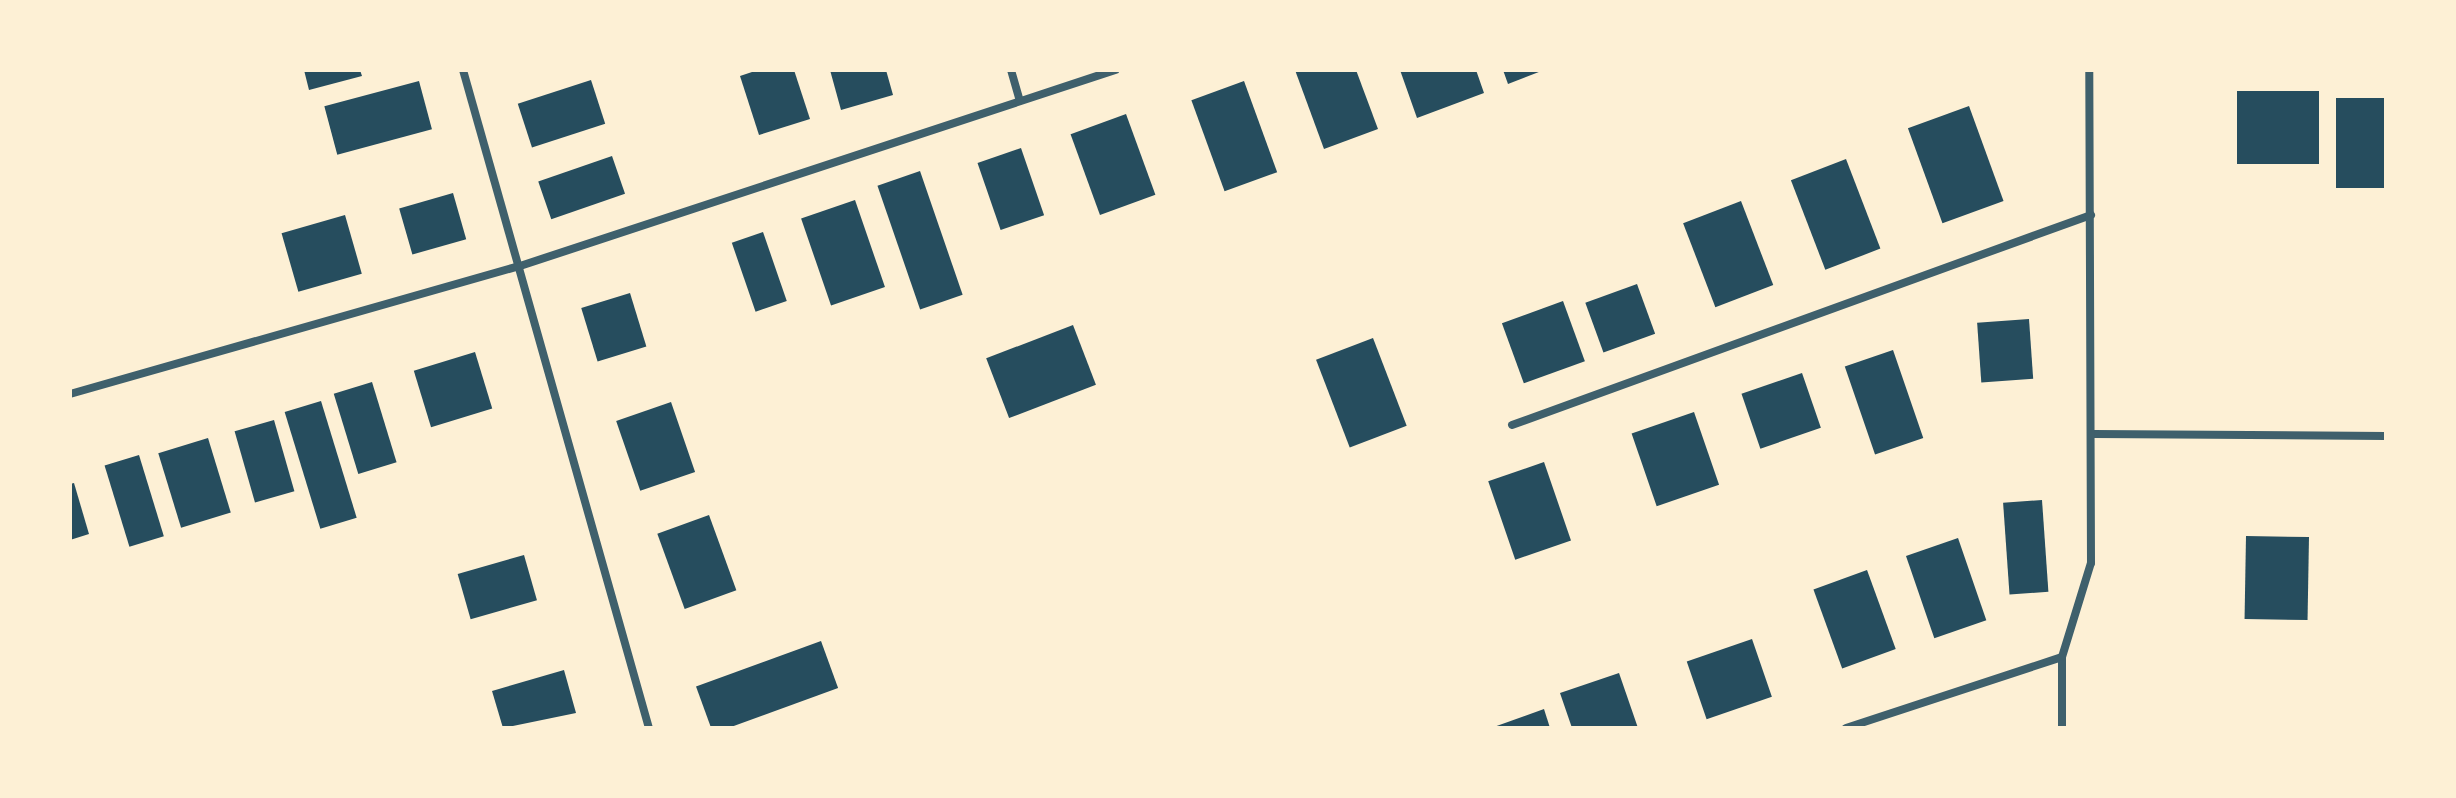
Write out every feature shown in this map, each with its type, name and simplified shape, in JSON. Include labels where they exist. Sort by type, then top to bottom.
[{"type":"street","points":[[463,70],[649,728]]},
{"type":"street","points":[[1011,70],[1020,101]]},
{"type":"street","points":[[70,394],[517,267],[1115,70]]},
{"type":"street","points":[[2062,728],[2062,657],[2091,563],[2094,434],[2089,70]]},
{"type":"street","points":[[1512,425],[2091,215]]},
{"type":"street","points":[[2094,434],[2386,436]]},
{"type":"street","points":[[1846,728],[2062,657]]},
{"type":"building","points":[[304,70],[360,70],[362,76],[309,90]]},
{"type":"building","points":[[758,70],[794,70],[810,119],[759,135],[740,76]]},
{"type":"building","points":[[830,70],[886,70],[893,95],[841,110]]},
{"type":"building","points":[[1295,70],[1356,70],[1378,129],[1324,149]]},
{"type":"building","points":[[1400,70],[1476,70],[1484,93],[1417,118]]},
{"type":"building","points":[[1503,70],[1544,70],[1508,84]]},
{"type":"building","points":[[591,80],[605,124],[532,148],[518,104]]},
{"type":"building","points":[[419,81],[432,129],[337,155],[324,106]]},
{"type":"building","points":[[1244,81],[1277,172],[1225,191],[1191,100]]},
{"type":"building","points":[[2237,91],[2319,91],[2319,164],[2237,164]]},
{"type":"building","points":[[2336,98],[2386,98],[2386,188],[2336,188]]},
{"type":"building","points":[[1969,106],[2004,201],[1942,223],[1908,128]]},
{"type":"building","points":[[1126,114],[1155,195],[1100,215],[1071,134]]},
{"type":"building","points":[[1021,148],[1044,215],[1001,230],[978,163]]},
{"type":"building","points":[[612,156],[625,194],[551,219],[538,181]]},
{"type":"building","points":[[1846,159],[1880,249],[1825,270],[1791,180]]},
{"type":"building","points":[[920,171],[963,295],[920,310],[877,186]]},
{"type":"building","points":[[453,193],[466,239],[412,255],[399,208]]},
{"type":"building","points":[[855,200],[885,287],[831,306],[801,219]]},
{"type":"building","points":[[1741,201],[1773,285],[1715,307],[1683,223]]},
{"type":"building","points":[[345,215],[362,274],[298,292],[282,233]]},
{"type":"building","points":[[763,232],[787,301],[756,312],[732,243]]},
{"type":"building","points":[[1637,284],[1655,334],[1603,353],[1585,303]]},
{"type":"building","points":[[630,293],[646,347],[598,361],[581,308]]},
{"type":"building","points":[[1563,301],[1585,361],[1524,383],[1502,323]]},
{"type":"building","points":[[2029,319],[2033,379],[1981,382],[1977,323]]},
{"type":"building","points":[[1073,325],[1096,385],[1009,418],[986,358]]},
{"type":"building","points":[[1373,338],[1407,426],[1350,448],[1316,360]]},
{"type":"building","points":[[1893,350],[1923,438],[1875,455],[1845,367]]},
{"type":"building","points":[[475,352],[492,408],[431,427],[414,371]]},
{"type":"building","points":[[1802,373],[1821,428],[1760,449],[1741,394]]},
{"type":"building","points":[[372,382],[397,462],[358,474],[334,394]]},
{"type":"building","points":[[321,401],[357,518],[320,529],[285,412]]},
{"type":"building","points":[[671,402],[695,472],[640,491],[616,421]]},
{"type":"building","points":[[1694,412],[1719,485],[1657,506],[1632,433]]},
{"type":"building","points":[[274,420],[294,491],[255,502],[235,431]]},
{"type":"building","points":[[208,438],[231,513],[181,528],[158,453]]},
{"type":"building","points":[[139,455],[164,536],[129,547],[105,466]]},
{"type":"building","points":[[1544,462],[1571,540],[1515,560],[1488,481]]},
{"type":"building","points":[[74,483],[89,534],[70,540],[70,484]]},
{"type":"building","points":[[2042,500],[2048,592],[2010,594],[2003,503]]},
{"type":"building","points":[[709,515],[736,590],[685,609],[657,534]]},
{"type":"building","points":[[2246,536],[2309,537],[2308,620],[2245,619]]},
{"type":"building","points":[[1958,538],[1986,620],[1934,638],[1906,556]]},
{"type":"building","points":[[524,555],[537,600],[471,619],[458,574]]},
{"type":"building","points":[[1867,570],[1896,649],[1842,668],[1813,589]]},
{"type":"building","points":[[1752,639],[1772,697],[1707,719],[1687,661]]},
{"type":"building","points":[[821,641],[838,688],[728,728],[711,728],[696,686]]},
{"type":"building","points":[[564,670],[576,713],[503,728],[492,691]]},
{"type":"building","points":[[1619,673],[1638,728],[1572,728],[1560,693]]},
{"type":"building","points":[[1544,709],[1550,728],[1491,728]]}]
